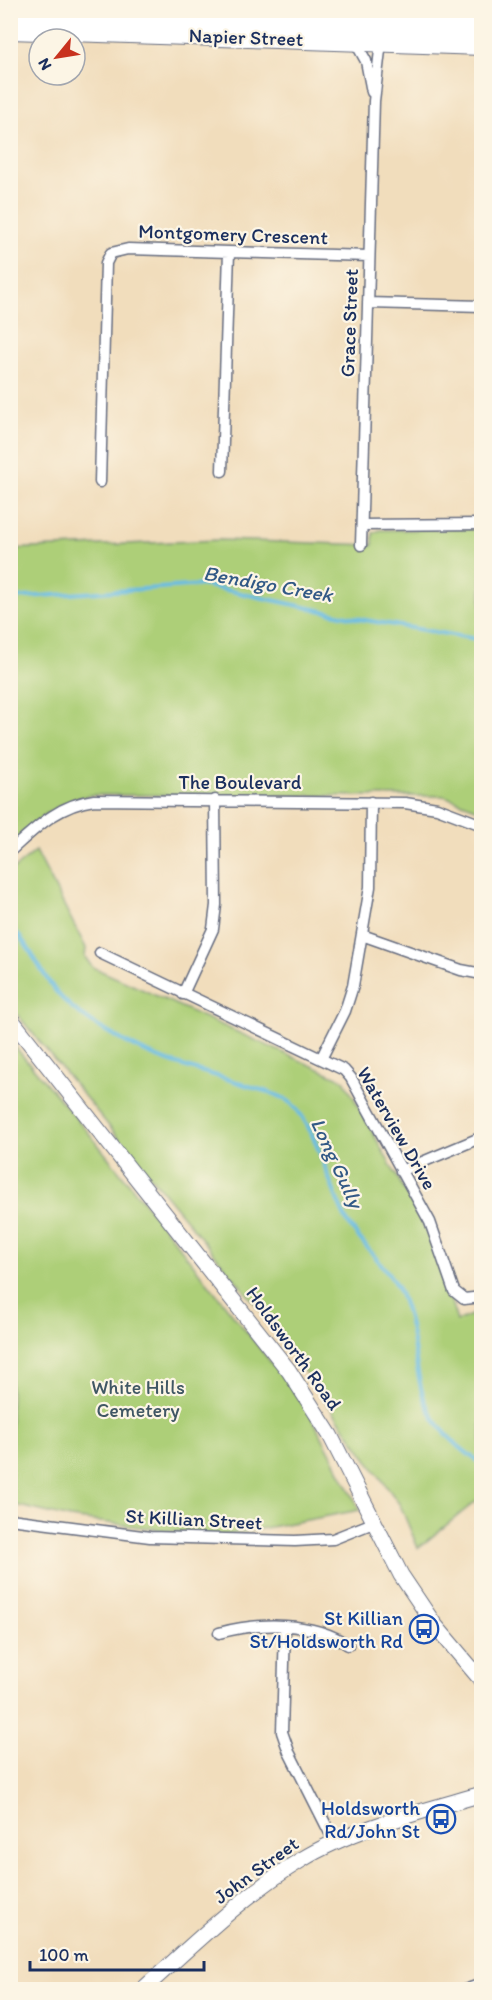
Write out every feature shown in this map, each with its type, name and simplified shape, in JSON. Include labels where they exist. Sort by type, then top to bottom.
[{"type":"highway","name":"Napier Street","points":[[10,12],[355,25],[482,27]]},
{"type":"highway","points":[[202,18],[206,28],[242,29],[305,40]]},
{"type":"highway","points":[[265,20],[326,30],[369,32],[381,25]]},
{"type":"highway","name":"Napier Street","points":[[10,29],[305,40],[355,25]]},
{"type":"highway","name":"Napier Street","points":[[381,25],[482,45]]},
{"type":"main road","name":"Holdsworth Road","points":[[10,1018],[294,1378],[330,1435],[373,1523],[413,1594],[482,1681]]},
{"type":"main road","name":"Holdsworth Road","points":[[10,1023],[42,1059]]},
{"type":"main road","name":"John Street","points":[[142,1989],[260,1888],[303,1858],[335,1843],[482,1794]]},
{"type":"street","name":"Grace Street","points":[[355,25],[366,61],[374,101]]},
{"type":"street","name":"Grace Street","points":[[361,545],[374,101],[381,25]]},
{"type":"street","name":"Montgomery Crescent","points":[[100,482],[108,257],[123,249],[369,256]]},
{"type":"street","points":[[222,471],[230,252]]},
{"type":"street","points":[[368,303],[482,306]]},
{"type":"street","points":[[362,525],[482,524]]},
{"type":"street","points":[[183,994],[213,929],[216,905],[215,800]]},
{"type":"street","name":"The Boulevard","points":[[10,851],[48,818],[66,807],[84,801],[371,802],[437,808],[482,825]]},
{"type":"street","points":[[321,1059],[349,1001],[362,935],[371,873],[371,802]]},
{"type":"street","points":[[362,935],[461,970],[482,974]]},
{"type":"street","name":"Waterview Drive","points":[[100,953],[344,1070],[351,1078],[437,1239],[454,1291],[464,1299],[482,1297]]},
{"type":"street","points":[[401,1171],[482,1137]]},
{"type":"street","name":"St Killian Street","points":[[10,1519],[150,1537],[296,1541],[333,1539],[373,1523]]},
{"type":"street","points":[[219,1633],[253,1626],[321,1631],[348,1645]]},
{"type":"street","points":[[285,1628],[282,1732],[289,1752],[335,1843]]},
{"type":"street","points":[[465,1989],[482,1984]]},
{"type":"green space","points":[[481,529],[481,810],[444,796],[91,795],[57,807],[11,844],[10,549],[219,540],[373,545],[373,533],[380,530]]},
{"type":"green space","points":[[36,851],[86,948],[85,957],[92,967],[344,1080],[432,1241],[457,1321],[481,1311],[481,1497],[418,1548],[400,1505],[262,1312],[11,1007],[10,872]]},
{"type":"green space","name":"White Hills Cemetery","points":[[10,1041],[88,1132],[307,1408],[360,1510],[217,1537],[70,1518],[11,1504]]},
{"type":"waterway","name":"Bendigo Creek","points":[[10,598],[203,585],[365,620],[482,640]]},
{"type":"waterway","name":"Long Gully","points":[[10,926],[62,998],[81,1015],[103,1029],[149,1054],[274,1094],[292,1104],[309,1128],[346,1219],[383,1266],[401,1296],[411,1330],[421,1388],[430,1411],[444,1432],[482,1464]]},
{"type":"place","name":"St Killian St/Holdsworth Rd","points":[[424,1629]]},
{"type":"place","name":"Holdsworth Rd/John St","points":[[441,1819]]}]
